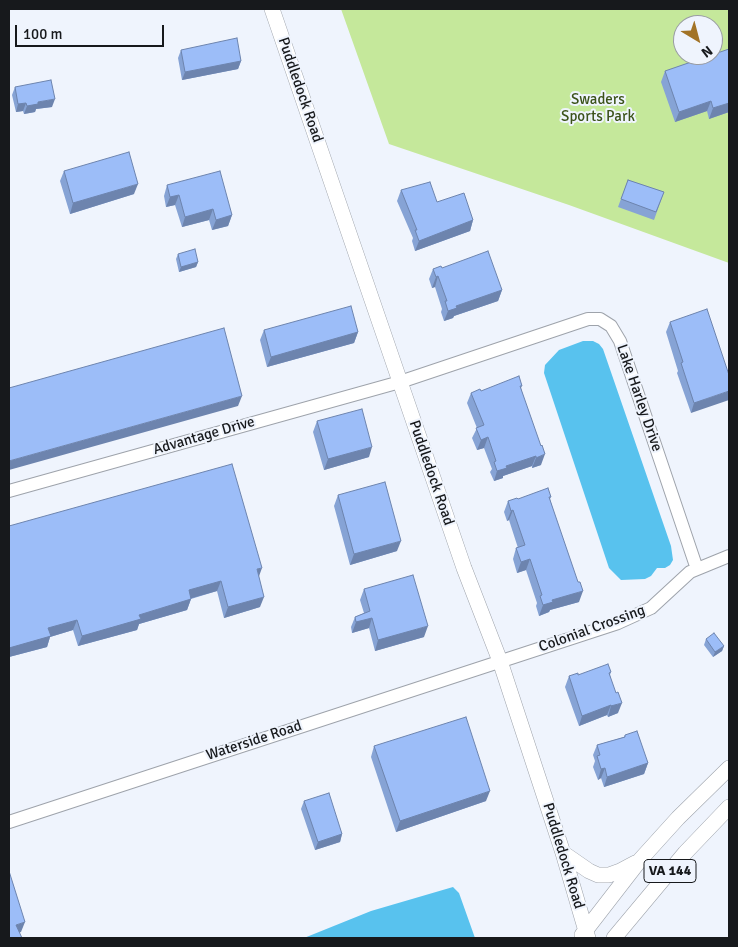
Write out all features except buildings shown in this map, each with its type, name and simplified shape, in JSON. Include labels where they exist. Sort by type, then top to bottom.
[{"type":"main road","name":"Puddledock Road","points":[[272,9],[464,568],[500,661],[563,853],[584,936]]},
{"type":"main road","name":"VA 144","points":[[584,936],[640,860],[678,818],[729,768]]},
{"type":"main road","name":"VA 144","points":[[614,938],[685,853],[729,807]]},
{"type":"main road","points":[[563,853],[598,875],[609,875],[640,860]]},
{"type":"street","name":"Lake Harley Drive","points":[[400,382],[588,318],[600,319],[611,326],[620,342],[697,570]]},
{"type":"street","name":"Advantage Drive","points":[[9,492],[400,382]]},
{"type":"street","name":"Colonial Crossing","points":[[500,661],[618,623],[651,608],[690,572],[729,556]]},
{"type":"street","name":"Waterside Road","points":[[9,822],[500,661]]},
{"type":"green space","name":"Swaders Sports Park","points":[[341,9],[729,9],[729,263],[569,205],[389,144]]},
{"type":"water","points":[[583,341],[593,341],[603,349],[671,546],[673,560],[670,565],[665,568],[657,568],[651,576],[645,579],[621,580],[609,568],[544,373],[545,365],[559,350]]},
{"type":"water","points":[[453,887],[459,893],[475,938],[304,938],[371,911]]}]
